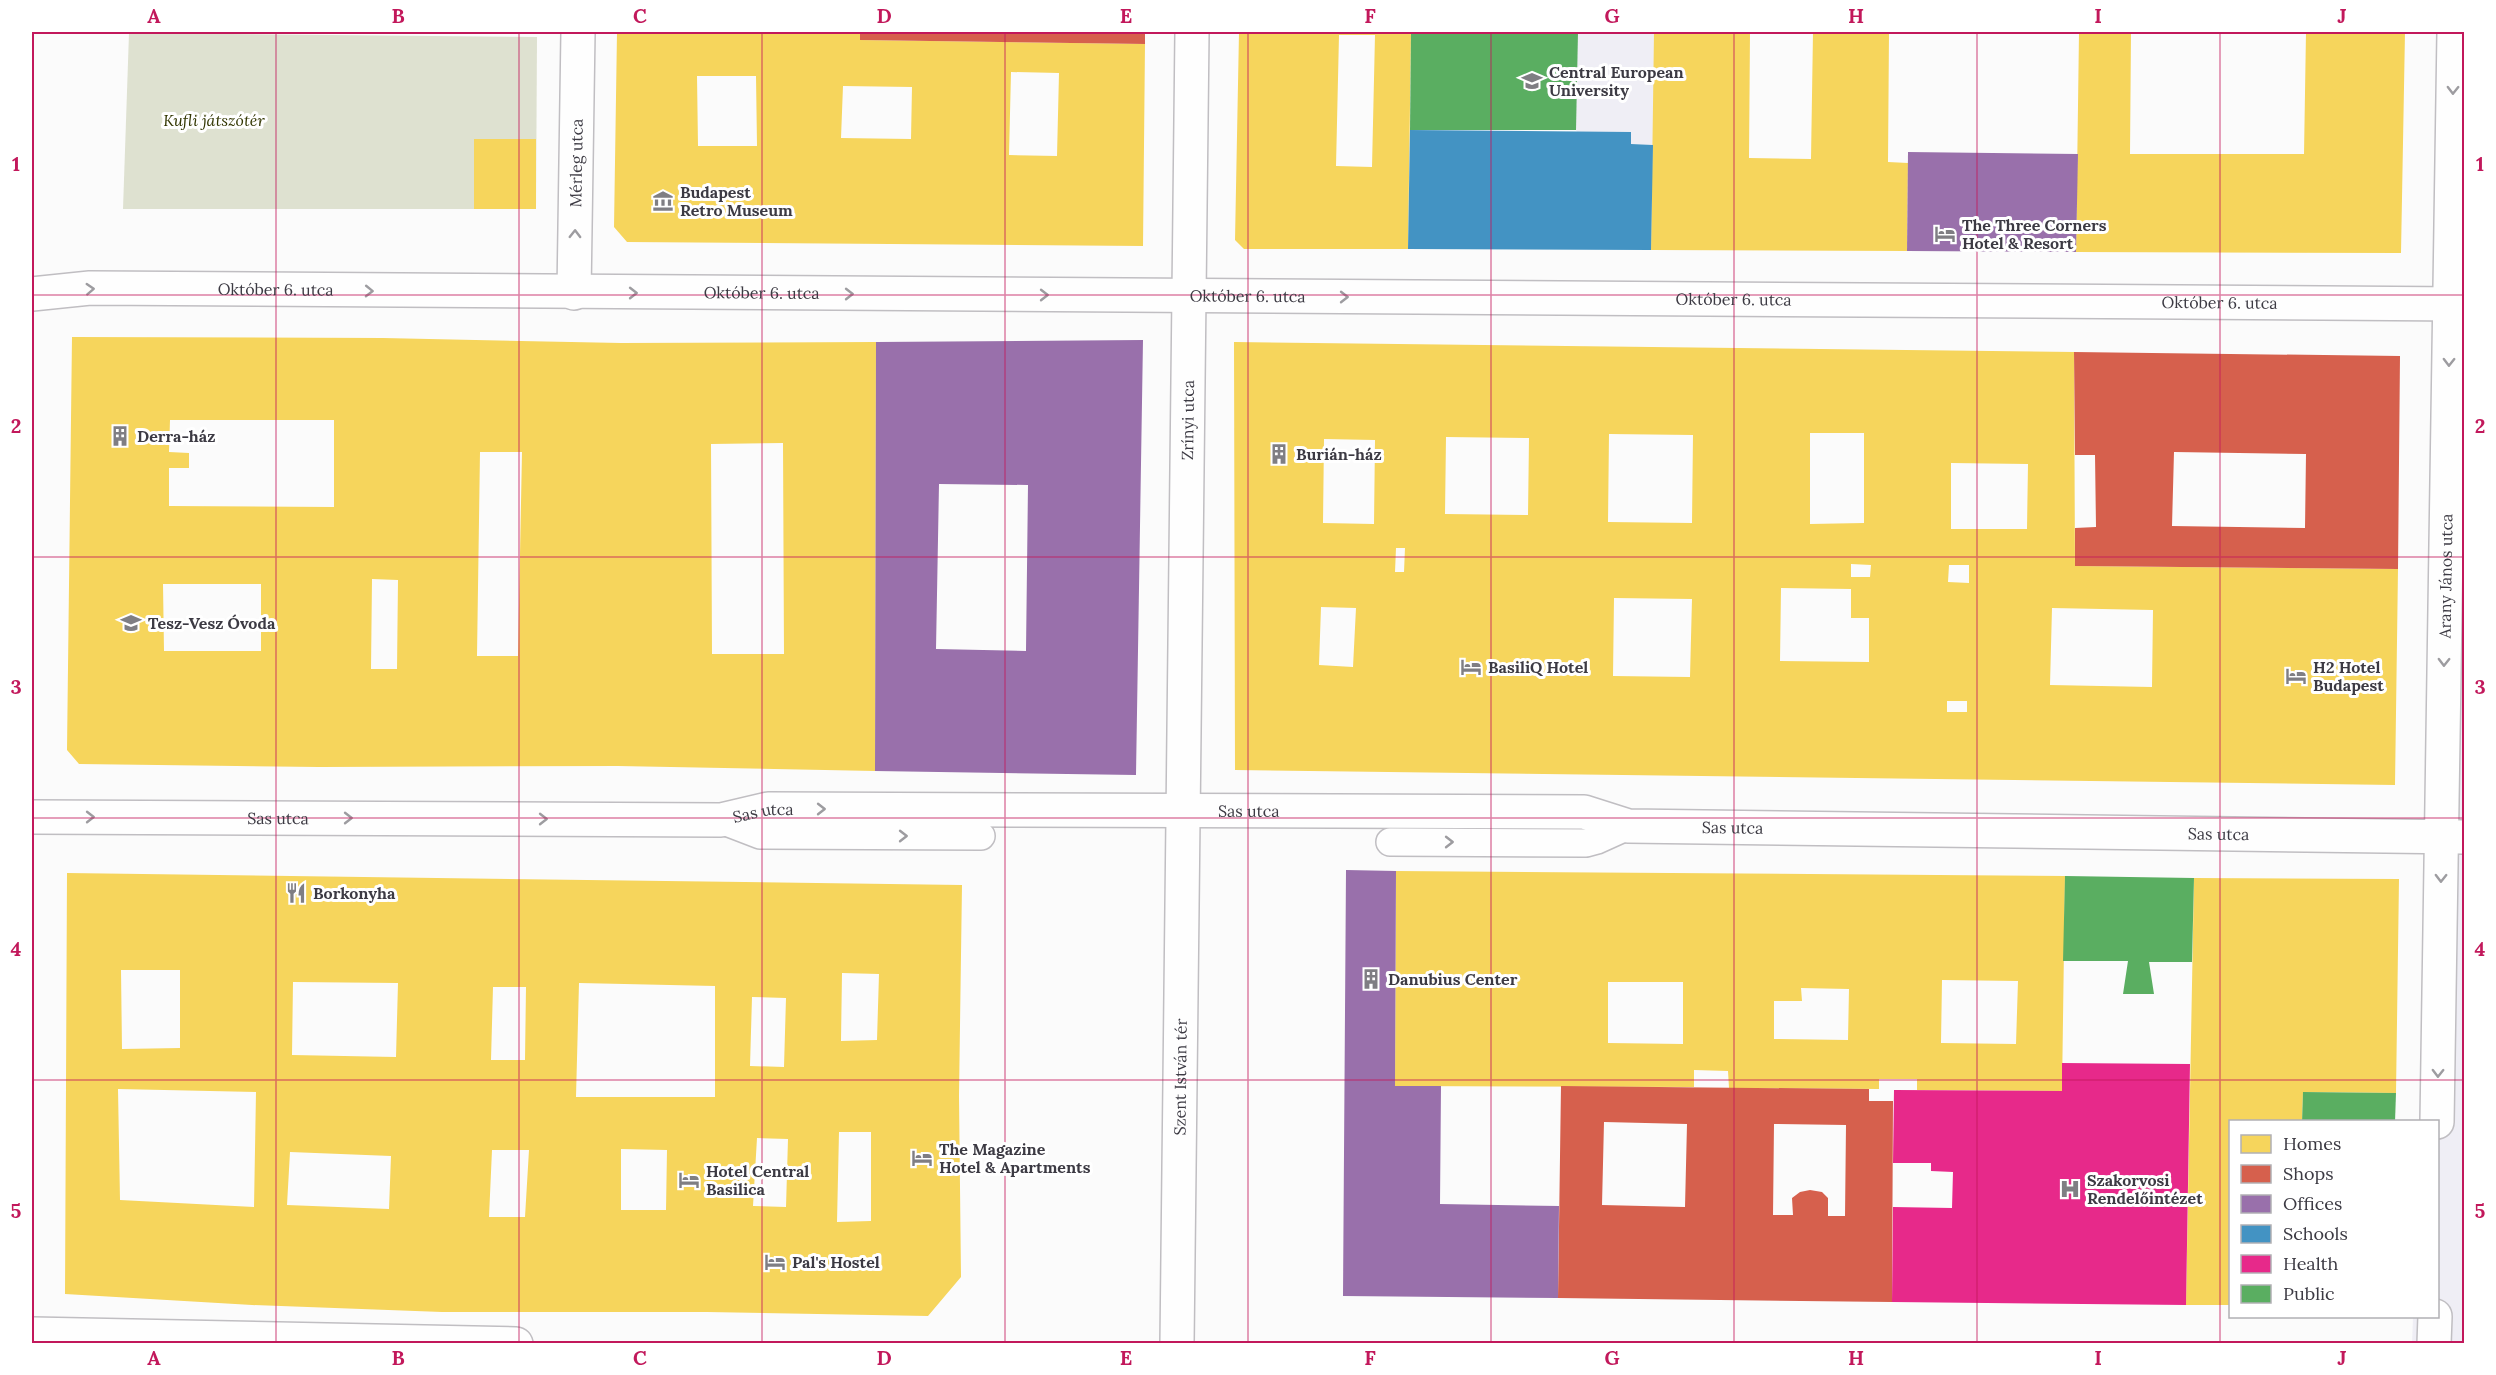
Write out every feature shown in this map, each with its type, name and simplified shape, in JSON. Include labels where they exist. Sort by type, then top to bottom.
[{"type":"street","name":"Mérleg utca","points":[[574,292],[578,32]]},
{"type":"street","name":"Zrínyi utca","points":[[1183,810],[1192,32]]},
{"type":"street","name":"Arany János utca","points":[[2437,1120],[2453,837],[2457,304],[2454,32]]},
{"type":"street","name":"Október 6. utca","points":[[32,294],[90,288],[2457,304]]},
{"type":"street","name":"Sas utca","points":[[32,817],[721,820],[768,809],[1584,812],[1628,826],[2453,837]]},
{"type":"street","name":"Szent István tér","points":[[1177,1344],[1183,810]]},
{"type":"street","points":[[2434,1344],[2435,1318]]},
{"type":"street","points":[[32,1334],[516,1344]]},
{"type":"lane","points":[[721,820],[760,835],[981,836]]},
{"type":"lane","points":[[1390,842],[1586,843],[1628,826]]},
{"type":"shaded area","name":"Central European University","points":[[1411,32],[1655,32],[1653,145],[1631,144],[1631,133],[1577,132],[1576,130],[1410,130]]},
{"type":"shaded area","points":[[2433,553],[2464,553],[2464,1343],[2412,1344],[2413,1318],[2439,1318],[2439,1120],[2419,1120],[2427,882]]},
{"type":"green space","name":"Kufli játszótér","points":[[129,33],[537,37],[536,209],[123,209]]},
{"type":"building: Homes","points":[[617,32],[860,32],[860,40],[1145,44],[1143,246],[627,242],[614,227]],"holes":[[[1011,72],[1059,73],[1057,156],[1009,155]],[[697,76],[756,76],[757,146],[698,146]],[[843,86],[912,87],[911,139],[841,138]]]},
{"type":"building: Homes","points":[[1239,32],[1411,32],[1408,249],[1244,249],[1235,240]],"holes":[[[1339,35],[1375,35],[1372,167],[1336,166]]]},
{"type":"building: Homes","points":[[1654,32],[1750,32],[1749,158],[1811,159],[1813,32],[1889,32],[1888,162],[1908,163],[1907,251],[1651,250]]},
{"type":"building: Homes","points":[[2079,32],[2131,32],[2130,154],[2304,154],[2306,32],[2405,32],[2401,253],[2076,252]]},
{"type":"building: Homes","points":[[474,139],[536,139],[536,209],[474,209]]},
{"type":"building: Homes","points":[[72,337],[383,338],[621,343],[876,342],[875,771],[618,766],[319,767],[79,764],[67,750]],"holes":[[[170,420],[334,420],[334,507],[169,506],[169,468],[189,468],[189,453],[169,452]],[[783,443],[784,654],[712,654],[711,444]],[[480,452],[522,452],[518,656],[477,656]],[[372,579],[398,580],[397,669],[371,669]],[[163,584],[261,584],[261,651],[164,651]]]},
{"type":"building: Homes","points":[[1234,342],[2074,352],[2075,566],[2398,569],[2395,785],[1235,770]],"holes":[[[1810,433],[1864,433],[1864,523],[1810,524]],[[1609,434],[1693,435],[1692,523],[1608,522]],[[1446,437],[1529,438],[1528,515],[1445,514]],[[1324,439],[1375,440],[1374,524],[1323,523]],[[1951,463],[2028,464],[2027,529],[1951,529]],[[1396,548],[1405,548],[1404,572],[1395,572]],[[1851,564],[1871,565],[1870,577],[1851,577]],[[1949,565],[1969,565],[1969,583],[1948,582]],[[1781,588],[1851,589],[1851,618],[1869,618],[1869,662],[1780,661]],[[1614,598],[1692,599],[1690,677],[1613,676]],[[1321,607],[1356,608],[1353,667],[1319,665]],[[2052,608],[2153,610],[2152,687],[2050,685]],[[1947,701],[1967,701],[1967,712],[1947,712]]]},
{"type":"building: Homes","points":[[1396,871],[2065,876],[2062,1091],[1917,1090],[1917,1079],[1879,1079],[1879,1089],[1729,1088],[1728,1071],[1694,1070],[1694,1087],[1395,1086]],"holes":[[[1942,980],[2018,981],[2016,1044],[1941,1043]],[[1608,982],[1683,982],[1683,1044],[1608,1043]],[[1801,988],[1849,989],[1848,1040],[1774,1039],[1774,1001],[1802,1001]]]},
{"type":"building: Homes","points":[[67,873],[962,885],[959,1096],[961,1277],[928,1316],[707,1312],[442,1312],[252,1305],[65,1294]],"holes":[[[121,970],[180,970],[180,1048],[122,1049]],[[842,973],[879,974],[877,1040],[841,1041]],[[293,982],[398,983],[396,1057],[292,1055]],[[579,983],[715,986],[715,1097],[576,1097]],[[493,987],[526,987],[525,1060],[491,1060]],[[752,997],[786,998],[784,1067],[750,1066]],[[118,1089],[256,1092],[254,1207],[120,1200]],[[839,1132],[871,1132],[871,1221],[837,1222]],[[757,1138],[788,1139],[786,1207],[753,1206]],[[621,1149],[667,1150],[666,1210],[621,1210]],[[492,1150],[529,1150],[525,1217],[489,1217]],[[290,1152],[391,1156],[389,1209],[287,1205]]]},
{"type":"building: Homes","points":[[2194,878],[2399,879],[2396,1093],[2303,1092],[2302,1120],[2229,1120],[2229,1305],[2186,1305]]},
{"type":"building: Shops","points":[[860,32],[1145,32],[1145,44],[860,40]]},
{"type":"building: Shops","points":[[2074,352],[2400,356],[2398,569],[2075,566],[2075,528],[2096,527],[2095,455],[2075,455]],"holes":[[[2174,452],[2306,454],[2305,528],[2172,526]]]},
{"type":"building: Shops","points":[[1561,1086],[1869,1089],[1869,1101],[1893,1101],[1892,1302],[1558,1298]],"holes":[[[1604,1122],[1687,1124],[1685,1207],[1602,1205]],[[1774,1124],[1846,1125],[1845,1216],[1828,1216],[1828,1198],[1822,1192],[1810,1190],[1800,1192],[1792,1198],[1793,1215],[1773,1215]]]},
{"type":"building: Offices","points":[[1908,152],[2078,154],[2076,252],[1907,251]]},
{"type":"building: Offices","points":[[1143,340],[1136,775],[875,771],[876,342]],"holes":[[[939,484],[1028,485],[1026,651],[936,649]]]},
{"type":"building: Offices","name":"Danubius Center","points":[[1346,870],[1396,871],[1395,1086],[1441,1086],[1440,1204],[1559,1206],[1558,1298],[1343,1296]]},
{"type":"building: Schools","points":[[1410,130],[1631,132],[1631,144],[1653,145],[1651,250],[1408,249]]},
{"type":"building: Health","name":"Szakorvosi Rendelőintézet","points":[[2062,1063],[2190,1064],[2186,1305],[1892,1302],[1893,1207],[1952,1208],[1953,1172],[1931,1171],[1931,1163],[1893,1163],[1894,1090],[2062,1091]]},
{"type":"building: Public","name":"Central European University","points":[[1411,32],[1578,32],[1576,130],[1410,130]]},
{"type":"building: Public","points":[[2065,876],[2194,878],[2192,962],[2149,962],[2154,994],[2123,994],[2128,961],[2063,961]]},
{"type":"building: Public","points":[[2303,1092],[2396,1093],[2395,1120],[2302,1120]]},
{"type":"place","name":"Central European University","points":[[1532,81]]},
{"type":"place","name":"Budapest Retro Museum","points":[[663,201]]},
{"type":"place","name":"The Three Corners Hotel & Resort","points":[[1945,234]]},
{"type":"place","name":"Derra-ház","points":[[120,436]]},
{"type":"place","name":"Burián-ház","points":[[1279,454]]},
{"type":"place","name":"Tesz-Vesz Óvoda","points":[[131,623]]},
{"type":"place","name":"BasiliQ Hotel","points":[[1471,667]]},
{"type":"place","name":"H2 Hotel Budapest","points":[[2296,676]]},
{"type":"place","name":"Borkonyha","points":[[296,893]]},
{"type":"place","name":"Danubius Center","points":[[1371,979]]},
{"type":"place","name":"The Magazine Hotel & Apartments","points":[[922,1158]]},
{"type":"place","name":"Hotel Central Basilica","points":[[689,1180]]},
{"type":"place","name":"Szakorvosi Rendelőintézet","points":[[2070,1189]]},
{"type":"place","name":"Pal's Hostel","points":[[775,1262]]}]
